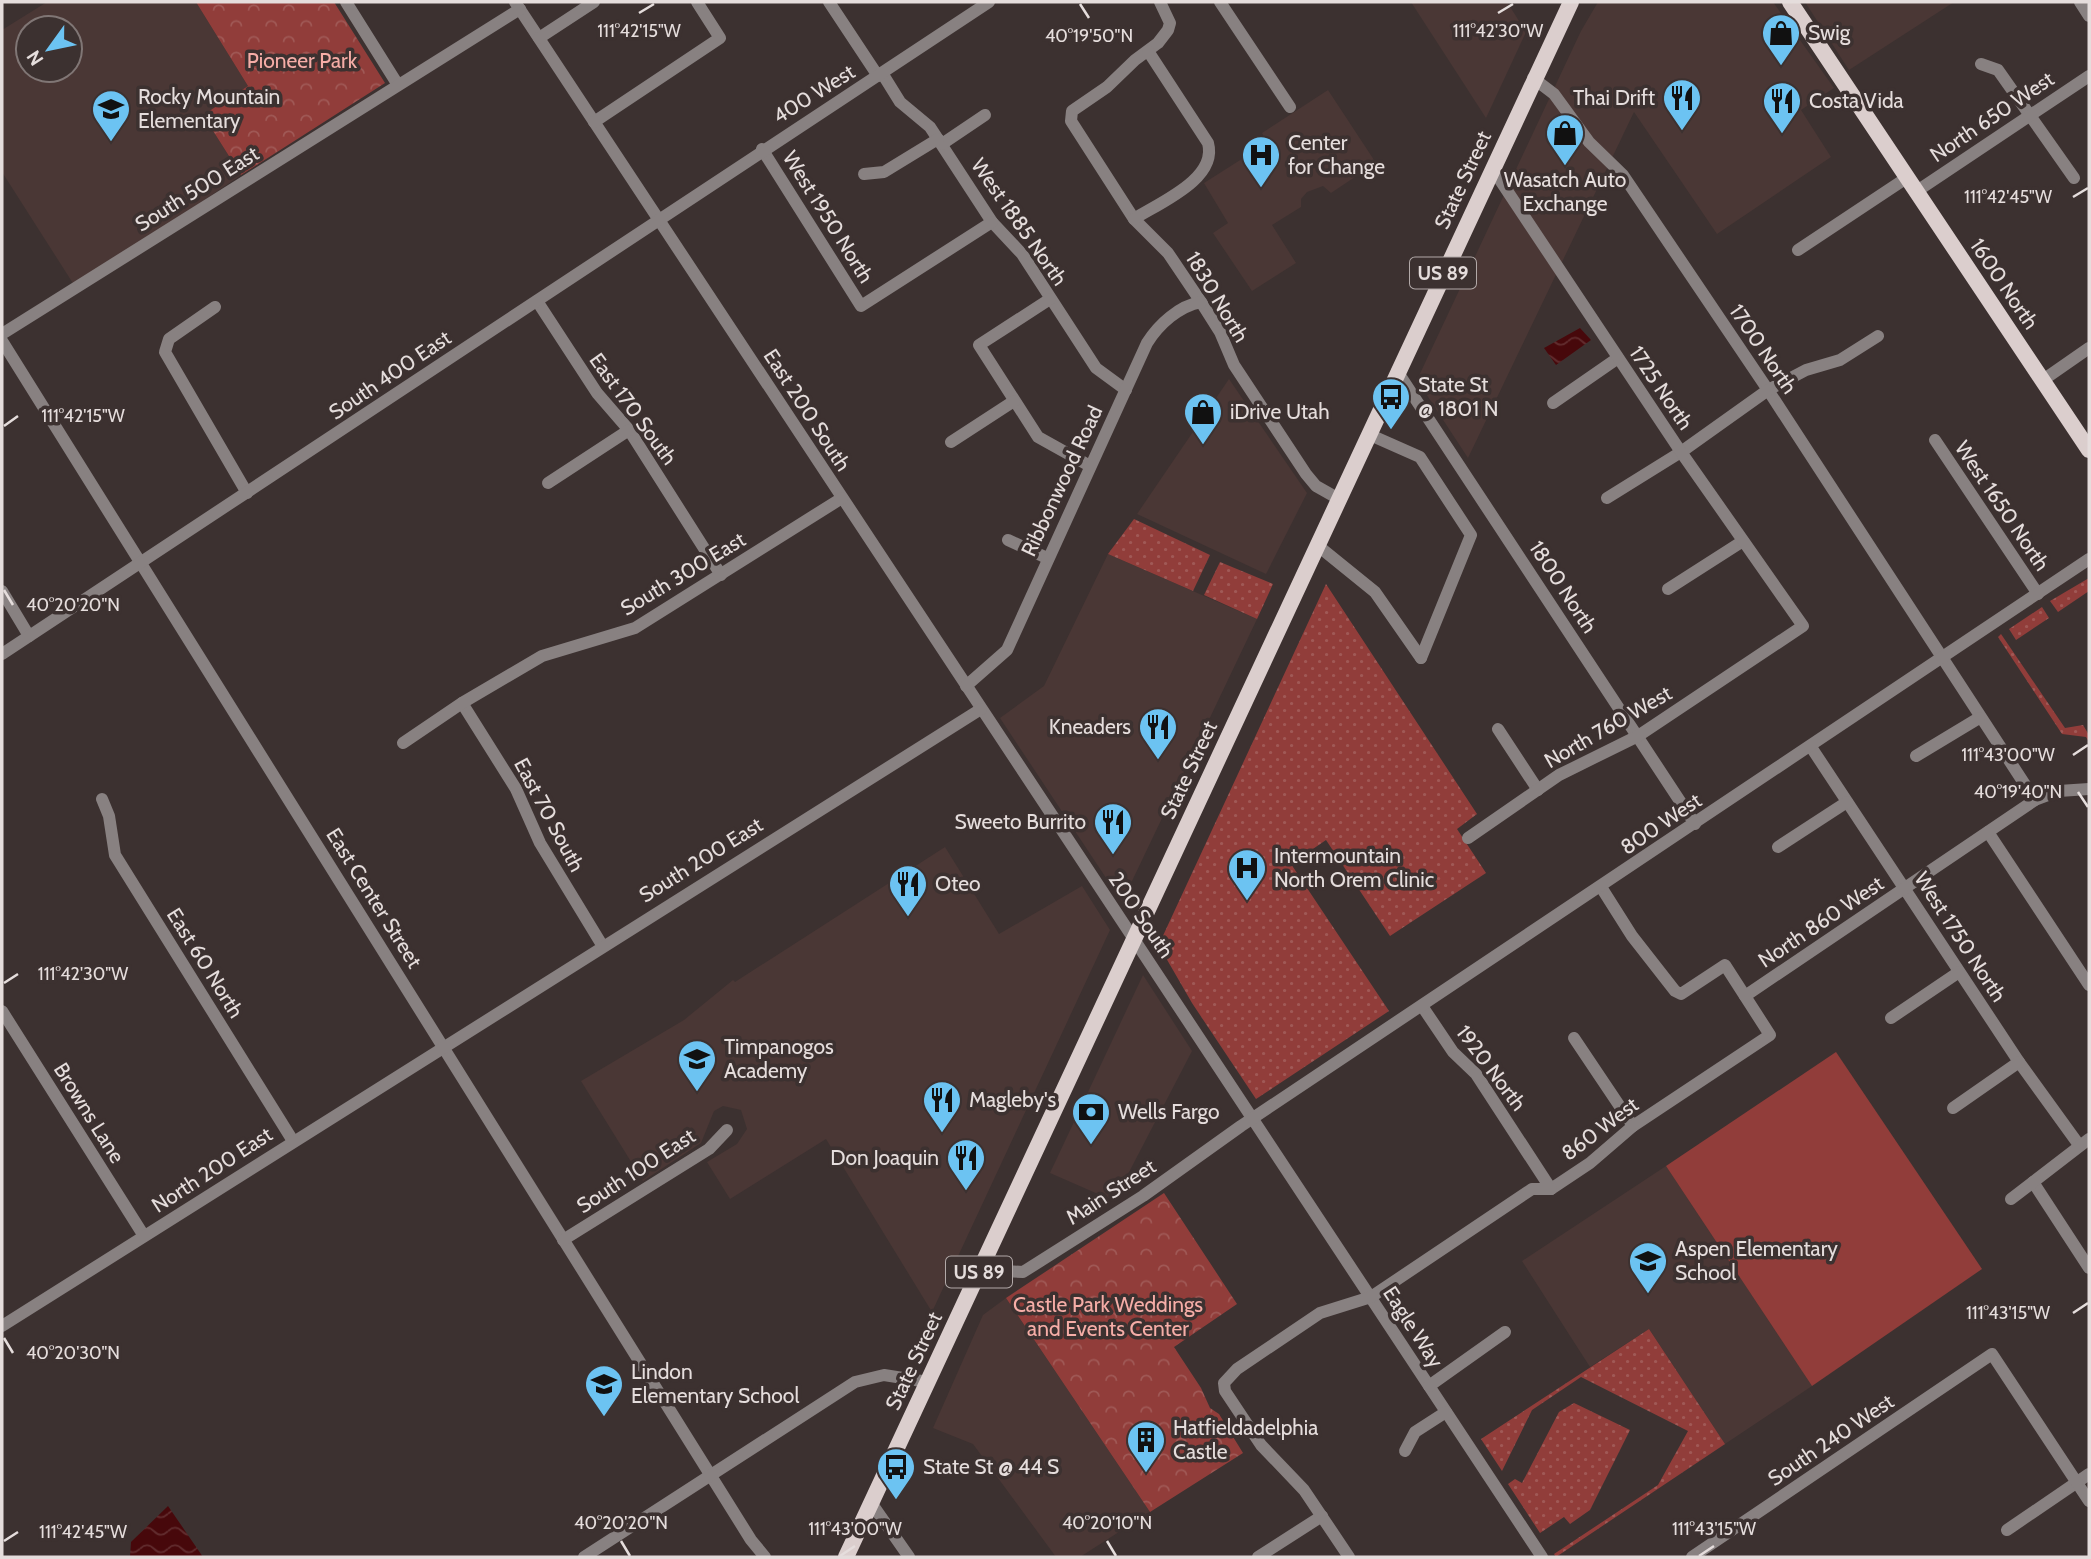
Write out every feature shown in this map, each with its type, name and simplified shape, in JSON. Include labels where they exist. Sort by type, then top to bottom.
[{"type":"main road","name":"State Street","points":[[846,1557],[1533,78],[1571,2]]},
{"type":"main road","name":"1600 North","points":[[1790,2],[2089,450]]},
{"type":"street","points":[[346,2],[398,85]]},
{"type":"street","points":[[539,37],[594,2]]},
{"type":"street","points":[[594,122],[720,38],[697,2]]},
{"type":"street","name":"West 1885 North","points":[[830,2],[900,102],[930,127],[992,222],[1022,254],[1096,368],[1126,390]]},
{"type":"street","name":"400 West","points":[[659,219],[989,2]]},
{"type":"street","points":[[1134,219],[1199,175],[1208,162],[1210,150],[1199,127],[1148,51],[1168,30],[1167,12],[1162,2]]},
{"type":"street","points":[[1220,2],[1290,107]]},
{"type":"street","points":[[2080,2],[2089,16]]},
{"type":"street","name":"South 500 East","points":[[2,334],[398,85],[518,6]]},
{"type":"street","name":"East 200 South","points":[[518,6],[1068,839]]},
{"type":"street","name":"1830 North","points":[[1148,51],[1107,87],[1072,111],[1070,117],[1074,127],[1134,219],[1168,253],[1202,302],[1220,332],[1234,365],[1306,474],[1316,486],[1339,499]]},
{"type":"street","points":[[1981,64],[1998,70],[2074,178]]},
{"type":"street","name":"North 650 West","points":[[1917,191],[2089,76]]},
{"type":"street","name":"1700 North","points":[[1533,78],[1554,94],[1589,142],[1623,175],[1768,390],[1979,718],[2035,800]]},
{"type":"street","points":[[864,174],[884,172],[985,115]]},
{"type":"street","name":"West 1950 North","points":[[762,149],[862,306],[992,222]]},
{"type":"street","name":"1725 North","points":[[1492,168],[1681,452],[1804,626]]},
{"type":"street","points":[[1798,250],[1908,177]]},
{"type":"street","name":"South 400 East","points":[[2,654],[142,564],[659,219]]},
{"type":"street","points":[[1050,299],[979,345],[1038,437],[1090,466]]},
{"type":"street","name":"East 170 South","points":[[537,301],[592,386],[629,429],[721,575]]},
{"type":"street","name":"Ribbonwood Road","points":[[966,686],[1007,650],[1047,558],[1155,330],[1191,304],[1202,302]]},
{"type":"street","points":[[215,307],[169,339],[165,352],[247,493]]},
{"type":"street","points":[[1607,498],[1681,452],[1768,390],[1806,370],[1840,360],[1878,336]]},
{"type":"street","name":"East Center Street","points":[[2,341],[563,1240],[765,1557]]},
{"type":"street","points":[[2043,380],[2089,348]]},
{"type":"street","points":[[1553,403],[1618,358]]},
{"type":"street","name":"1800 North","points":[[1397,370],[1695,824]]},
{"type":"street","points":[[951,442],[1014,401]]},
{"type":"street","points":[[548,483],[629,429]]},
{"type":"street","points":[[1317,545],[1375,592],[1421,658],[1471,535],[1420,457],[1368,434]]},
{"type":"street","name":"West 1650 North","points":[[1935,440],[2038,594]]},
{"type":"street","name":"South 300 East","points":[[403,743],[462,703],[542,656],[564,646],[635,628],[842,498]]},
{"type":"street","points":[[1008,540],[1047,558]]},
{"type":"street","points":[[1668,589],[1742,541]]},
{"type":"street","name":"800 West","points":[[1252,1119],[2089,559]]},
{"type":"street","points":[[2,591],[29,636]]},
{"type":"street","name":"North 760 West","points":[[1468,838],[1559,775],[1638,736],[1804,626]]},
{"type":"street","name":"East 70 South","points":[[462,703],[516,789],[540,843],[601,946]]},
{"type":"street","name":"South 200 East","points":[[445,1048],[601,946],[981,709]]},
{"type":"street","points":[[1916,756],[1979,718]]},
{"type":"street","points":[[1498,729],[1538,790]]},
{"type":"street","name":"West 1750 North","points":[[1811,747],[2019,1062],[2084,1142]]},
{"type":"street","name":"North 860 West","points":[[1745,996],[2035,800],[2059,791],[2089,789]]},
{"type":"street","name":"East 60 North","points":[[102,799],[109,816],[115,855],[293,1141]]},
{"type":"street","points":[[1778,847],[1847,802]]},
{"type":"street","points":[[1988,832],[2089,985]]},
{"type":"street","name":"200 South","points":[[1068,839],[1252,1119]]},
{"type":"street","points":[[1601,887],[1632,936],[1675,991],[1681,994],[1725,965],[1745,996]]},
{"type":"street","points":[[1891,1018],[1959,972]]},
{"type":"street","name":"860 West","points":[[1551,1189],[1590,1163],[1633,1126],[1770,1035],[1745,996]]},
{"type":"street","name":"1920 North","points":[[1422,1006],[1453,1052],[1476,1074],[1551,1189]]},
{"type":"street","name":"Browns Lane","points":[[2,1011],[144,1236]]},
{"type":"street","points":[[1574,1038],[1633,1126]]},
{"type":"street","name":"North 200 East","points":[[2,1326],[445,1048]]},
{"type":"street","points":[[1953,1108],[2019,1062]]},
{"type":"street","name":"Main Street","points":[[983,1262],[1004,1271],[1023,1272],[1143,1196],[1252,1119]]},
{"type":"street","name":"Eagle Way","points":[[1252,1119],[1542,1557]]},
{"type":"street","name":"South 100 East","points":[[563,1240],[709,1149],[727,1130]]},
{"type":"street","points":[[2011,1199],[2084,1142]]},
{"type":"street","points":[[2033,1182],[2089,1268]]},
{"type":"street","points":[[1349,1557],[1304,1490],[1261,1445],[1225,1391],[1224,1383],[1237,1368],[1320,1313],[1371,1297],[1532,1189],[1551,1189]]},
{"type":"street","points":[[1429,1386],[1505,1332]]},
{"type":"street","name":"South 240 West","points":[[1692,1557],[1992,1354],[2075,1484]]},
{"type":"street","points":[[584,1557],[855,1382],[884,1375],[928,1382]]},
{"type":"street","points":[[1405,1451],[1415,1432],[1446,1412]]},
{"type":"street","points":[[2007,1530],[2089,1474]]},
{"type":"street","points":[[2075,1484],[2089,1501]]},
{"type":"street","points":[[872,1504],[909,1557]]},
{"type":"street","points":[[1258,1557],[1322,1516]]},
{"type":"shaded area","name":"Rocky Mountain Elementary","points":[[47,2],[196,2],[248,86],[203,115],[241,175],[76,288],[2,172],[2,30],[14,23],[14,84],[84,84],[84,14],[28,14]]},
{"type":"shaded area","points":[[1411,2],[1507,2],[1526,32],[1486,118]]},
{"type":"shaded area","points":[[1598,2],[1773,2],[1834,88],[1801,110],[1831,157],[1717,234],[1634,112],[1468,458],[1417,380],[1581,31]]},
{"type":"shaded area","points":[[1805,2],[1954,2],[1849,70]]},
{"type":"shaded area","name":"Center for Change","points":[[1328,90],[1376,163],[1331,193],[1323,186],[1307,192],[1301,199],[1301,207],[1272,225],[1296,263],[1252,291],[1213,233],[1228,223],[1204,183],[1267,143],[1262,133]]},
{"type":"shaded area","points":[[1229,379],[1307,493],[1266,574],[1137,514]]},
{"type":"shaded area","points":[[1108,554],[1257,619],[1122,902],[1000,718],[1044,686]]},
{"type":"shaded area","points":[[945,847],[999,934],[1082,886],[1110,930],[932,1312],[826,1139],[730,1199],[707,1162],[737,1144],[747,1129],[741,1110],[723,1106],[714,1111],[701,1143],[643,1181],[581,1081],[684,1020],[733,980],[735,982]]},
{"type":"shaded area","points":[[1143,975],[1192,1051],[1114,1201],[1050,1173]]},
{"type":"shaded area","name":"Aspen Elementary School","points":[[1666,1166],[1812,1386],[1725,1444],[1649,1329],[1590,1367],[1522,1261]]},
{"type":"shaded area","points":[[1006,1298],[1150,1512],[1080,1557],[1056,1557],[973,1444],[933,1428],[983,1315]]},
{"type":"green space","name":"Pioneer Park","points":[[196,2],[334,2],[385,83],[241,175],[203,115],[248,86]]},
{"type":"green space","points":[[1134,519],[1210,555],[1193,591],[1108,554]]},
{"type":"green space","points":[[1220,562],[1273,584],[1257,619],[1204,595]]},
{"type":"green space","points":[[2089,578],[2089,591],[2058,612],[2050,601]]},
{"type":"green space","points":[[1326,584],[1477,814],[1457,829],[1486,873],[1390,936],[1326,840],[1291,864],[1389,1011],[1256,1099],[1192,1003],[1162,951],[1161,940]]},
{"type":"green space","points":[[2042,607],[2049,618],[2016,640],[2009,629]]},
{"type":"green space","points":[[2001,634],[2065,728],[2083,725],[2089,735],[2089,742],[2086,737],[2062,734],[1998,637]]},
{"type":"green space","points":[[1836,1052],[1982,1269],[1812,1386],[1666,1166]]},
{"type":"green space","name":"Castle Park Weddings and Events Center","points":[[1164,1193],[1237,1304],[1174,1347],[1201,1388],[1210,1408],[1219,1414],[1243,1453],[1150,1512],[1006,1298]]},
{"type":"green space","points":[[1649,1329],[1725,1444],[1556,1557],[1554,1554],[1658,1485],[1688,1431],[1581,1377],[1532,1410],[1502,1471],[1481,1439]]},
{"type":"green space","points":[[1574,1403],[1630,1430],[1590,1510],[1570,1524],[1564,1517],[1540,1533],[1508,1484],[1515,1479],[1522,1483],[1559,1412]]},
{"type":"water","points":[[1580,328],[1591,340],[1556,365],[1544,348]]},
{"type":"water","points":[[168,1506],[203,1557],[130,1557],[131,1542]]},
{"type":"place","name":"Swig","points":[[1781,67]]},
{"type":"place","name":"Thai Drift","points":[[1682,132]]},
{"type":"place","name":"Costa Vida","points":[[1782,135]]},
{"type":"place","name":"Rocky Mountain Elementary","points":[[111,143]]},
{"type":"place","name":"Wasatch Auto Exchange","points":[[1565,167]]},
{"type":"place","name":"Center for Change","points":[[1261,189]]},
{"type":"place","name":"State St @ 1801 N","points":[[1391,431]]},
{"type":"place","name":"iDrive Utah","points":[[1203,446]]},
{"type":"place","name":"Kneaders","points":[[1158,761]]},
{"type":"place","name":"Sweeto Burrito","points":[[1113,856]]},
{"type":"place","name":"Intermountain North Orem Clinic","points":[[1247,902]]},
{"type":"place","name":"Oteo","points":[[908,918]]},
{"type":"place","name":"Timpanogos Academy","points":[[697,1093]]},
{"type":"place","name":"Magleby's","points":[[942,1134]]},
{"type":"place","name":"Wells Fargo","points":[[1091,1146]]},
{"type":"place","name":"Don Joaquin","points":[[966,1192]]},
{"type":"place","name":"Aspen Elementary School","points":[[1648,1295]]},
{"type":"place","name":"Lindon Elementary School","points":[[604,1418]]},
{"type":"place","name":"Hatfieldadelphia Castle","points":[[1146,1474]]},
{"type":"place","name":"State St @ 44 S","points":[[896,1501]]}]
